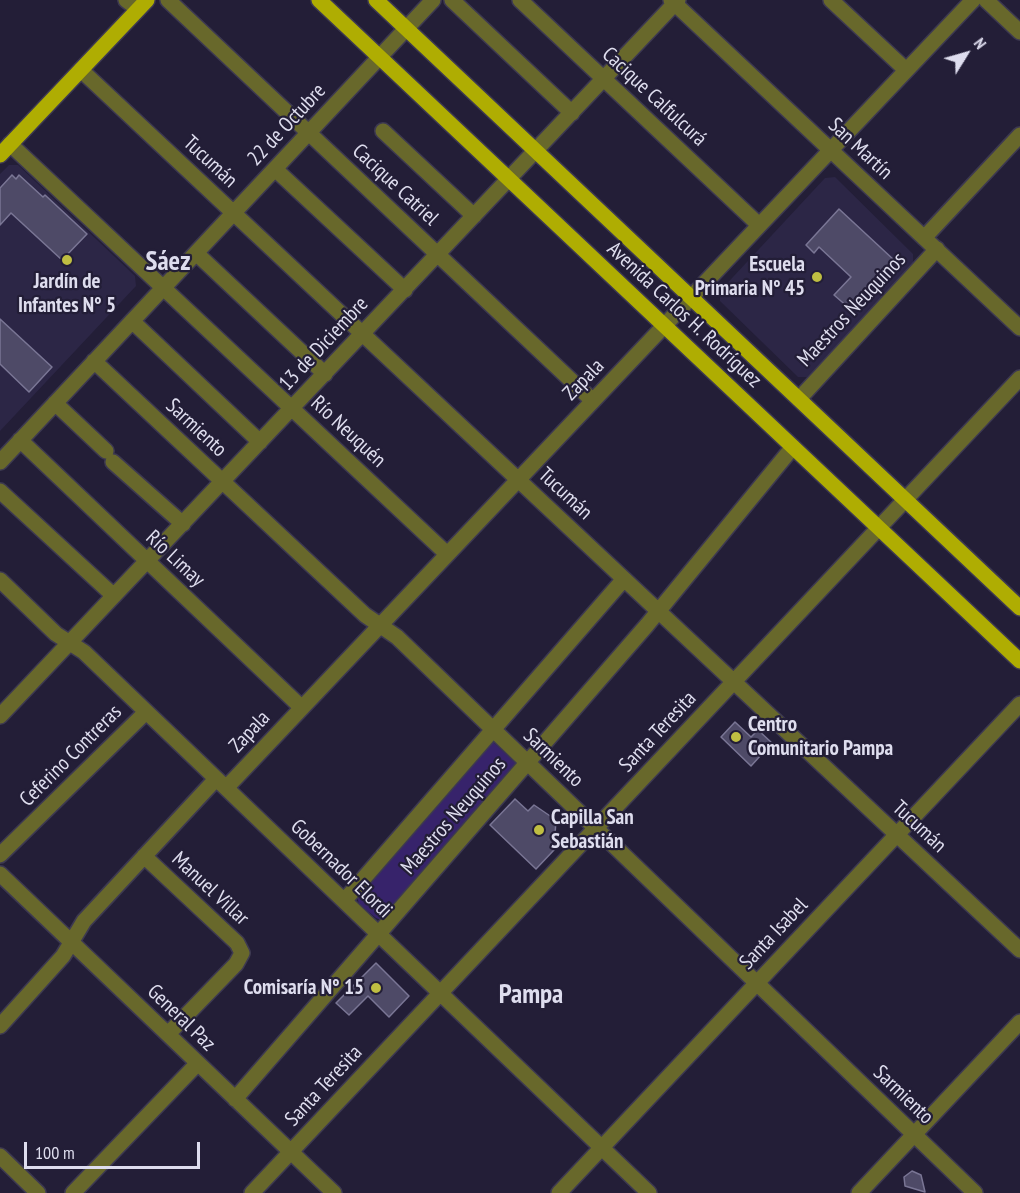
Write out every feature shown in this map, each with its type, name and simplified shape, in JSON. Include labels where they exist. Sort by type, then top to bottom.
[{"type":"main road","name":"Avenida Carlos H. Rodríguez","points":[[319,0],[1020,661]]},
{"type":"main road","name":"Avenida Carlos H. Rodríguez","points":[[376,0],[1020,608]]},
{"type":"main road","points":[[5,149],[143,5]]},
{"type":"street","points":[[126,0],[143,5]]},
{"type":"street","name":"Cacique Catriel","points":[[168,0],[592,401]]},
{"type":"street","name":"22 de Octubre","points":[[0,462],[433,0]]},
{"type":"street","points":[[452,0],[572,113]]},
{"type":"street","name":"Cacique Calfulcurá","points":[[520,0],[759,225]]},
{"type":"street","points":[[831,0],[906,70]]},
{"type":"street","name":"Zapala","points":[[0,1026],[63,956],[84,921],[144,856],[302,708],[973,0]]},
{"type":"street","points":[[986,0],[1020,32]]},
{"type":"street","name":"13 de Diciembre","points":[[0,716],[405,290],[675,1]]},
{"type":"street","name":"San Martín","points":[[675,1],[1020,328]]},
{"type":"street","name":"Tucumán","points":[[81,69],[1020,950]]},
{"type":"street","points":[[383,131],[474,216]]},
{"type":"street","name":"Maestros Neuquinos","points":[[924,238],[1020,135]]},
{"type":"street","name":"Río Neuquén","points":[[5,149],[163,287],[447,554]]},
{"type":"street","points":[[275,169],[405,290]]},
{"type":"street","name":"Maestros Neuquinos","points":[[798,399],[937,249]]},
{"type":"street","points":[[196,253],[325,374]]},
{"type":"street","points":[[132,321],[260,442]]},
{"type":"street","name":"Sarmiento","points":[[94,361],[365,615],[398,637],[975,1193]]},
{"type":"street","name":"Santa Teresita","points":[[252,1193],[1020,378]]},
{"type":"street","points":[[55,403],[183,524]]},
{"type":"street","name":"Río Limay","points":[[20,440],[302,708]]},
{"type":"street","name":"Maestros Neuquinos","points":[[236,1099],[659,611],[793,447]]},
{"type":"street","points":[[0,491],[114,596]]},
{"type":"street","name":"Maestros Neuquinos","points":[[344,902],[624,579]]},
{"type":"street","name":"Gobernador Elordi","points":[[0,580],[56,634],[81,650],[649,1193]]},
{"type":"street","name":"Santa Isabel","points":[[559,1193],[1020,704]]},
{"type":"street","name":"Ceferino Contreras","points":[[0,855],[146,712]]},
{"type":"street","name":"Manuel Villar","points":[[144,856],[237,943],[242,953],[236,964],[168,1034]]},
{"type":"street","name":"General Paz","points":[[0,874],[334,1193]]},
{"type":"street","points":[[859,1193],[1020,1022]]},
{"type":"street","points":[[73,1193],[198,1063]]},
{"type":"street","points":[[0,1156],[38,1193]]},
{"type":"shaded area","points":[[9,165],[18,165],[135,276],[136,286],[0,431],[0,174]]},
{"type":"shaded area","name":"Escuela Primaria N° 45","points":[[835,177],[913,254],[913,264],[807,377],[798,377],[720,301],[720,291],[825,178]]},
{"type":"shaded area","points":[[492,741],[517,764],[381,920],[376,918],[359,904],[357,896]]},
{"type":"building","points":[[12,175],[16,179],[19,175],[43,197],[45,195],[87,234],[62,260],[11,213],[0,225],[0,188]]},
{"type":"building","points":[[839,209],[894,260],[849,308],[834,295],[851,277],[819,247],[814,253],[806,245]]},
{"type":"building","points":[[0,319],[52,367],[29,392],[0,364]]},
{"type":"building","points":[[735,722],[751,737],[758,730],[772,743],[751,766],[721,737]]},
{"type":"building","points":[[515,799],[528,811],[534,805],[556,820],[554,850],[536,869],[490,825]]},
{"type":"building","name":"Comisaría N° 15","points":[[376,963],[409,996],[389,1017],[368,996],[349,1015],[336,1003]]},
{"type":"building","points":[[912,1171],[921,1175],[925,1192],[905,1186],[904,1177]]},
{"type":"place","name":"Jardín de Infantes N° 5","points":[[67,260]]},
{"type":"place","name":"Escuela Primaria N° 45","points":[[817,277]]},
{"type":"place","name":"Centro Comunitario Pampa","points":[[736,737]]},
{"type":"place","name":"Capilla San Sebastián","points":[[539,830]]},
{"type":"place","name":"Comisaría N° 15","points":[[376,988]]},
{"type":"district","name":"Sáez","points":[[168,262]]},
{"type":"district","name":"Pampa","points":[[531,995]]}]
